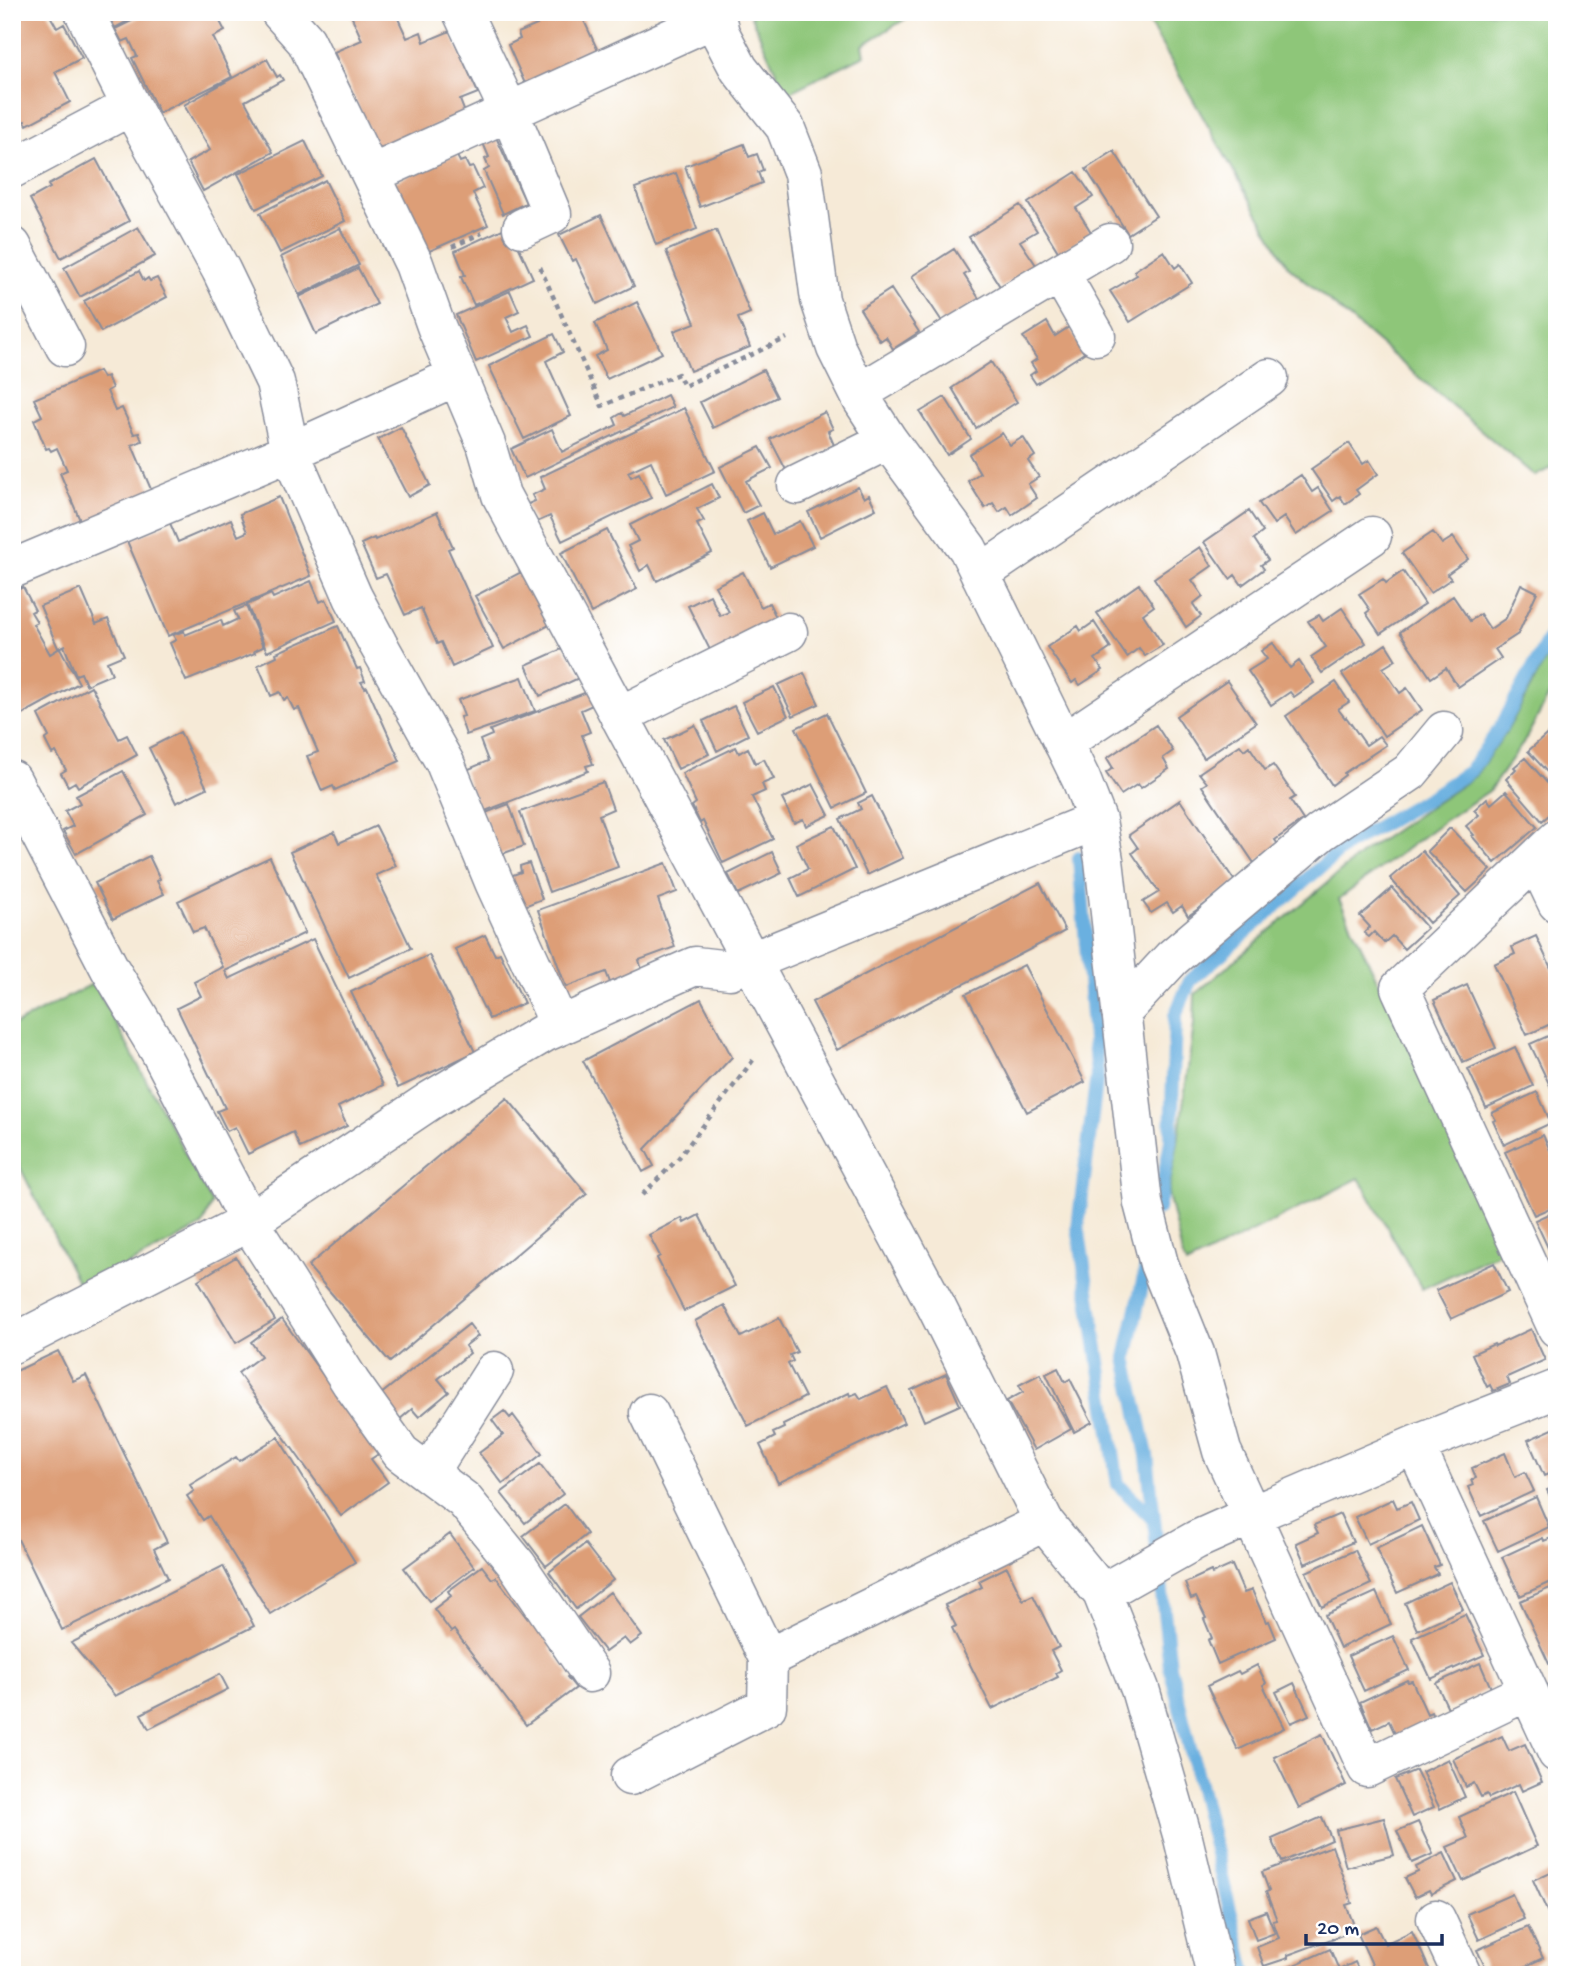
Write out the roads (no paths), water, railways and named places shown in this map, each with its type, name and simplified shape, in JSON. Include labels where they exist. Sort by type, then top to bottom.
[{"type":"street","points":[[84,12],[131,106],[221,270],[275,382],[290,452],[353,597],[445,763],[494,882],[560,1026]]},
{"type":"street","points":[[279,12],[306,41],[414,264],[436,326],[486,444],[501,495],[937,1308],[1044,1522],[1115,1586],[1140,1689],[1183,1838],[1216,1975]]},
{"type":"street","points":[[462,12],[509,111],[552,214],[522,228]]},
{"type":"street","points":[[372,174],[715,15],[720,33],[739,69],[785,127],[803,173],[820,300],[836,348],[859,393],[888,440],[968,549],[1081,779],[1097,820],[1143,1203],[1159,1264],[1195,1353],[1222,1451],[1367,1768],[1528,1691]]},
{"type":"street","points":[[14,163],[131,106]]},
{"type":"street","points":[[859,393],[1110,243]]},
{"type":"street","points":[[12,246],[65,347]]},
{"type":"street","points":[[1060,273],[1096,336]]},
{"type":"street","points":[[12,569],[290,452],[457,376]]},
{"type":"street","points":[[980,574],[1269,378]]},
{"type":"street","points":[[797,485],[888,440]]},
{"type":"street","points":[[1063,743],[1372,536]]},
{"type":"street","points":[[619,716],[788,632]]},
{"type":"street","points":[[1121,1013],[1172,958],[1321,832],[1409,772],[1444,732]]},
{"type":"street","points":[[12,780],[110,969],[160,1052],[248,1222],[351,1383],[401,1453],[464,1500],[510,1556],[590,1673]]},
{"type":"street","points":[[12,1344],[248,1222],[431,1101],[544,1033],[695,966],[730,970],[1097,820]]},
{"type":"street","points":[[1546,849],[1557,904]]},
{"type":"street","points":[[1546,849],[1400,988],[1557,1328]]},
{"type":"street","points":[[429,1473],[494,1371]]},
{"type":"street","points":[[1115,1586],[1196,1540],[1252,1515],[1415,1445],[1557,1389]]},
{"type":"street","points":[[630,1776],[767,1706],[768,1658],[649,1413]]},
{"type":"street","points":[[1415,1445],[1557,1753]]},
{"type":"street","points":[[768,1658],[1044,1522]]},
{"type":"street","points":[[1436,1919],[1462,1975]]},
{"type":"waterway","points":[[1158,1209],[1171,1141],[1175,1016],[1190,981],[1346,845],[1470,771],[1501,727],[1557,624]]},
{"type":"waterway","points":[[1079,858],[1097,1075],[1078,1227],[1118,1484],[1154,1520]]},
{"type":"waterway","points":[[1147,1263],[1126,1358],[1147,1455],[1170,1667],[1246,1975]]}]
